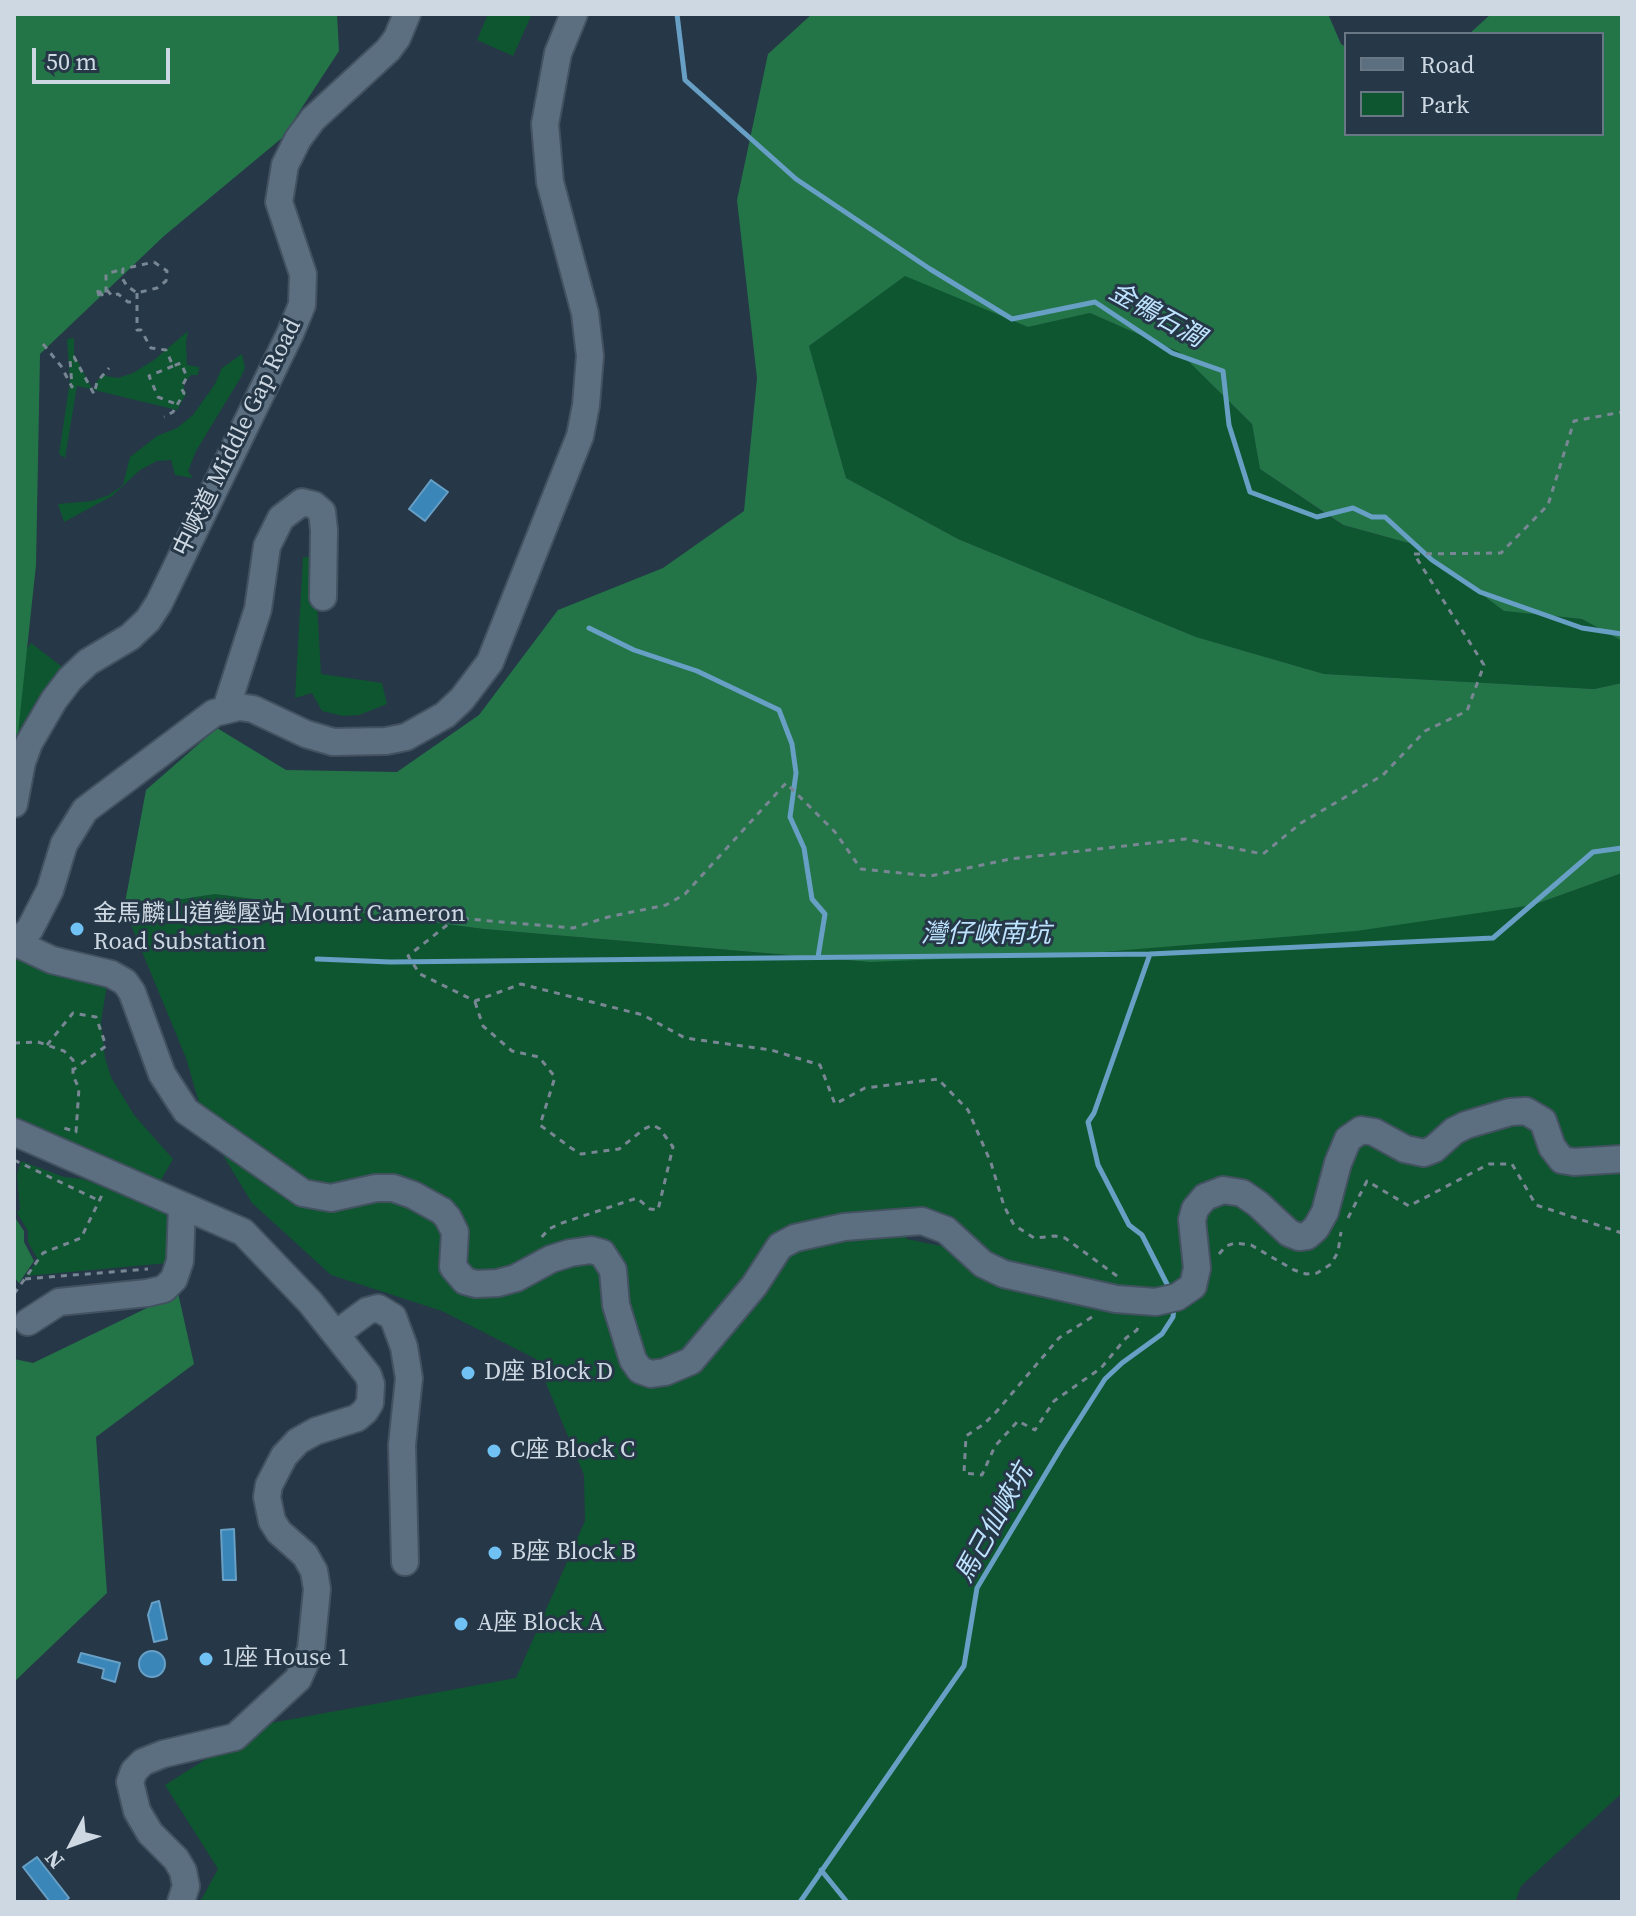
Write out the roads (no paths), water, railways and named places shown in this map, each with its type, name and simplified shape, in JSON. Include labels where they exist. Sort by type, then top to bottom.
[{"type":"street","name":"中峽道 Middle Gap Road","points":[[14,804],[26,752],[54,700],[88,662],[130,637],[148,620],[159,603],[290,334],[302,305],[303,274],[279,202],[285,165],[298,139],[313,119],[388,50],[407,14]]},
{"type":"street","points":[[574,14],[558,53],[545,124],[550,182],[585,313],[589,378],[580,436],[490,662],[462,699],[445,715],[406,737],[386,741],[333,742],[306,734],[253,709],[226,709],[198,722],[85,810],[64,844],[50,890],[30,929],[15,944],[52,960],[111,974],[125,982],[132,992],[162,1074],[186,1111],[303,1193],[331,1198],[388,1187],[428,1202],[445,1214],[453,1227],[454,1270],[460,1278],[476,1284],[507,1281],[570,1253],[591,1250],[602,1253],[612,1267],[616,1305],[633,1360],[640,1370],[647,1373],[665,1372],[691,1361],[754,1286],[783,1243],[844,1227],[916,1221],[932,1224],[946,1230],[988,1268],[1029,1281],[1106,1297],[1149,1302],[1177,1297],[1193,1286],[1197,1268],[1192,1220],[1195,1209],[1205,1197],[1223,1190],[1242,1193],[1289,1233],[1307,1236],[1325,1212],[1338,1163],[1349,1137],[1361,1130],[1374,1132],[1405,1149],[1424,1153],[1466,1125],[1510,1112],[1526,1111],[1543,1121],[1553,1150],[1562,1160],[1622,1159]]},
{"type":"street","points":[[226,709],[258,609],[267,546],[281,518],[302,502],[314,505],[322,512],[323,597]]},
{"type":"street","points":[[14,1132],[243,1232],[301,1292],[336,1334],[368,1375],[372,1393],[370,1403],[357,1418],[316,1431],[298,1441],[284,1456],[269,1485],[267,1497],[272,1521],[279,1532],[305,1555],[314,1571],[317,1589],[311,1650],[298,1679],[235,1737],[143,1762],[134,1771],[130,1782],[137,1811],[150,1833],[176,1859],[183,1871],[186,1886],[181,1902]]},
{"type":"street","points":[[28,1322],[59,1302],[164,1289],[174,1279],[180,1261],[182,1207]]},
{"type":"street","points":[[336,1334],[367,1311],[378,1308],[393,1317],[404,1347],[409,1378],[402,1445],[405,1562]]},
{"type":"water","points":[[431,480],[448,492],[425,521],[409,509]]},
{"type":"water","points":[[234,1529],[236,1580],[223,1580],[221,1530]]},
{"type":"water","points":[[159,1601],[167,1639],[154,1642],[148,1615],[152,1603]]},
{"type":"water","points":[[152,1651],[161,1655],[165,1664],[161,1673],[152,1677],[143,1673],[139,1664],[143,1655]]},
{"type":"water","points":[[81,1653],[120,1663],[115,1682],[102,1678],[104,1669],[78,1662]]},
{"type":"water","points":[[37,1857],[69,1898],[64,1902],[50,1902],[23,1867]]},
{"type":"waterway","name":"金鴨石澗","points":[[677,14],[685,80],[796,179],[930,269],[1012,319],[1095,302],[1172,353],[1223,371],[1229,425],[1250,492],[1317,517],[1353,508],[1372,517],[1385,517],[1432,560],[1480,592],[1582,628],[1622,634]]},
{"type":"waterway","points":[[589,628],[634,650],[697,671],[779,710],[792,744],[796,773],[790,817],[804,848],[812,899],[825,914],[818,957]]},
{"type":"waterway","name":"灣仔峽南坑","points":[[317,959],[390,962],[1150,954],[1493,938],[1593,852],[1622,848]]},
{"type":"waterway","name":"馬己仙峽坑","points":[[1150,954],[1094,1113],[1088,1122],[1098,1165],[1129,1225],[1142,1235],[1171,1292]]},
{"type":"waterway","name":"馬己仙峽坑","points":[[800,1902],[964,1666],[977,1588],[1061,1448],[1105,1379],[1162,1334],[1173,1317],[1174,1307]]},
{"type":"waterway","points":[[821,1870],[847,1902]]},
{"type":"place","name":"金馬麟山道變壓站 Mount Cameron Road Substation","points":[[77,929]]},
{"type":"place","name":"D座 Block D","points":[[468,1373]]},
{"type":"place","name":"C座 Block C","points":[[494,1451]]},
{"type":"place","name":"B座 Block B","points":[[495,1553]]},
{"type":"place","name":"A座 Block A","points":[[461,1624]]},
{"type":"place","name":"1座 House 1","points":[[206,1659]]}]
